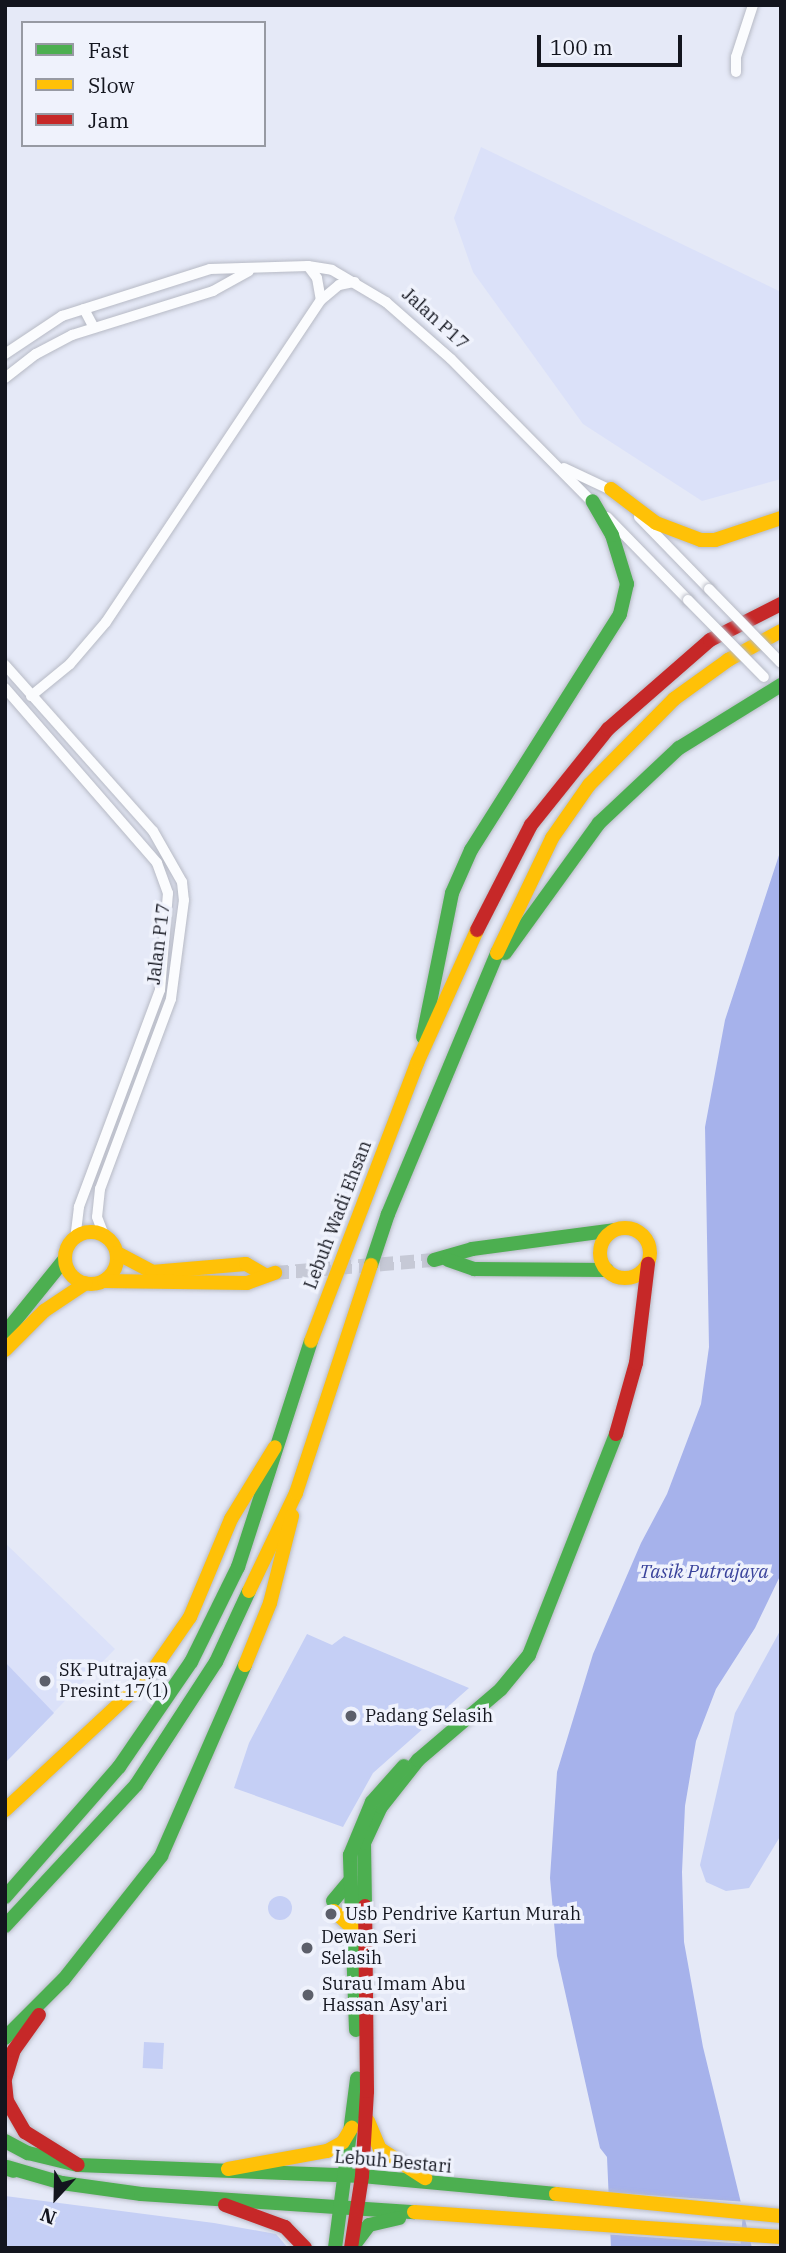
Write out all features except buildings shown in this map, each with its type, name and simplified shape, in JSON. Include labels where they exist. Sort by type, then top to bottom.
[{"type":"main road","points":[[611,489],[656,523],[701,540],[715,540],[781,518]]},
{"type":"main road","points":[[417,1063],[452,893],[471,850],[620,614],[627,584],[612,536],[592,501]]},
{"type":"main road","name":"Lebuh Wadi Ehsan","points":[[5,1897],[119,1767],[191,1662],[238,1567],[273,1471],[277,1444],[316,1326],[417,1063],[498,883],[531,825],[569,773],[608,729],[710,640],[781,604]]},
{"type":"main road","points":[[5,2038],[64,1979],[131,1901],[162,1856],[201,1773],[270,1603],[296,1493],[388,1214],[522,894],[589,785],[674,699],[728,660],[781,631]]},
{"type":"main road","points":[[480,991],[599,823],[679,748],[778,687]]},
{"type":"main road","points":[[352,2248],[351,2208],[360,2118],[357,1904],[350,1880],[353,1843],[364,1816],[389,1780],[418,1760],[501,1689],[529,1655],[613,1450],[636,1363],[648,1264],[649,1244],[640,1232],[626,1227],[472,1249],[441,1260],[474,1269],[639,1274],[648,1264]]},
{"type":"main road","points":[[614,1230],[600,1248],[613,1273],[643,1298]]},
{"type":"main road","points":[[5,1334],[65,1259],[75,1238],[92,1232],[104,1236],[117,1254],[160,1273],[246,1265],[269,1273],[235,1283],[86,1283],[44,1311],[5,1350]]},
{"type":"main road","points":[[104,1281],[115,1269],[117,1254]]},
{"type":"main road","points":[[65,1259],[71,1275],[86,1283]]},
{"type":"main road","points":[[5,1810],[149,1676],[190,1617],[231,1519],[277,1444]]},
{"type":"main road","points":[[5,1926],[136,1785],[216,1662],[296,1493]]},
{"type":"main road","points":[[418,1760],[368,1831],[353,1929],[360,2118],[394,2162],[446,2186]]},
{"type":"main road","points":[[350,1880],[334,1906],[353,1929]]},
{"type":"main road","points":[[64,1979],[14,2050],[5,2081],[7,2101],[25,2132],[78,2165]]},
{"type":"main road","points":[[215,2173],[327,2151],[343,2142],[360,2118]]},
{"type":"main road","name":"Lebuh Bestari","points":[[5,2141],[40,2157],[78,2165],[215,2173],[355,2175],[541,2196],[781,2216]]},
{"type":"main road","points":[[8,2168],[62,2183],[208,2199],[460,2218],[781,2237]]},
{"type":"main road","points":[[208,2199],[285,2227],[305,2248]]},
{"type":"main road","points":[[335,2248],[351,2208]]},
{"type":"main road","points":[[352,2248],[369,2225],[387,2218],[460,2218]]},
{"type":"street","points":[[736,72],[736,57],[753,5]]},
{"type":"street","points":[[308,266],[317,278],[321,300]]},
{"type":"street","name":"Jalan P17","points":[[5,354],[35,332],[84,309],[210,269],[308,266],[332,270],[386,302],[451,359],[688,600],[778,687]]},
{"type":"street","name":"Jalan P17","points":[[5,378],[36,354],[94,328],[213,291],[252,269]]},
{"type":"street","points":[[31,696],[70,664],[106,622],[321,300],[339,285],[355,282]]},
{"type":"street","points":[[84,309],[94,328]]},
{"type":"street","name":"Jalan P17","points":[[559,466],[611,489],[781,663]]},
{"type":"street","name":"Jalan P17","points":[[5,665],[165,846],[182,882],[184,900],[164,1023],[100,1189],[97,1217],[104,1236]]},
{"type":"street","name":"Jalan P17","points":[[5,688],[157,863],[169,893],[160,990],[79,1207],[75,1238]]},
{"type":"shaded area","points":[[481,147],[781,292],[781,479],[702,501],[583,424],[473,272],[454,218]]},
{"type":"shaded area","name":"SK Putrajaya Presint 17(1)","points":[[5,1543],[115,1649],[5,1763]]},
{"type":"shaded area","points":[[781,1629],[781,1835],[749,1888],[726,1891],[706,1882],[700,1865],[735,1713]]},
{"type":"shaded area","name":"Padang Selasih","points":[[307,1634],[332,1645],[344,1636],[469,1688],[373,1773],[343,1827],[234,1788],[249,1743]]},
{"type":"shaded area","points":[[5,1662],[54,1713],[5,1763]]},
{"type":"shaded area","points":[[280,1896],[291,1903],[292,1908],[285,1919],[280,1920],[269,1913],[268,1908],[275,1897]]},
{"type":"shaded area","points":[[144,2042],[164,2043],[163,2069],[143,2068]]},
{"type":"shaded area","points":[[5,2196],[214,2223],[276,2234],[288,2248],[5,2248]]},
{"type":"water","name":"Tasik Putrajaya","points":[[781,849],[781,1574],[755,1628],[716,1689],[696,1741],[685,1806],[682,1872],[684,1942],[703,2047],[752,2248],[611,2248],[607,2157],[600,2148],[557,1956],[550,1878],[557,1772],[593,1654],[641,1543],[667,1494],[701,1404],[709,1347],[705,1127],[725,1020]]},
{"type":"pier","points":[[605,2192],[744,2202],[741,2244],[602,2234]]},
{"type":"tunnel","points":[[275,1273],[434,1260]]},
{"type":"traffic: fast","points":[[423,1037],[452,893],[471,850],[620,614],[627,584],[612,535],[592,501]]},
{"type":"traffic: fast","points":[[505,953],[599,823],[679,748],[781,685]]},
{"type":"traffic: fast","points":[[371,1265],[388,1214],[497,953]]},
{"type":"traffic: fast","points":[[434,1260],[472,1249],[614,1230]]},
{"type":"traffic: fast","points":[[5,1333],[65,1259]]},
{"type":"traffic: fast","points":[[448,1260],[474,1269],[607,1270]]},
{"type":"traffic: fast","points":[[5,1897],[119,1767],[191,1662],[238,1567],[311,1341]]},
{"type":"traffic: fast","points":[[365,1906],[364,1843],[381,1807],[418,1760],[501,1689],[529,1655],[616,1434]]},
{"type":"traffic: fast","points":[[5,1926],[136,1785],[216,1662],[249,1591]]},
{"type":"traffic: fast","points":[[5,2038],[64,1979],[161,1856],[245,1665]]},
{"type":"traffic: fast","points":[[356,2030],[350,1855],[372,1802],[404,1766]]},
{"type":"traffic: fast","points":[[333,1901],[350,1881]]},
{"type":"traffic: fast","points":[[335,2248],[357,2078]]},
{"type":"traffic: fast","points":[[5,2141],[28,2153],[78,2165],[362,2176],[556,2194]]},
{"type":"traffic: fast","points":[[7,2167],[62,2183],[141,2194],[414,2212]]},
{"type":"traffic: fast","points":[[5,2168],[14,2171]]},
{"type":"traffic: fast","points":[[354,2245],[369,2225],[399,2218]]},
{"type":"traffic: slow","points":[[611,489],[656,523],[701,540],[715,540],[781,518]]},
{"type":"traffic: slow","points":[[497,953],[552,838],[589,785],[674,699],[728,660],[781,631]]},
{"type":"traffic: slow","points":[[311,1341],[417,1063],[477,930]]},
{"type":"traffic: slow","points":[[625,1228],[643,1235],[650,1253],[643,1271],[625,1278],[607,1271],[600,1253],[607,1235],[625,1228]]},
{"type":"traffic: slow","points":[[91,1232],[101,1234],[109,1240],[115,1248],[117,1258],[115,1268],[109,1276],[101,1282],[91,1284],[81,1282],[73,1276],[67,1268],[65,1258],[67,1248],[73,1240],[81,1234],[91,1232]]},
{"type":"traffic: slow","points":[[117,1253],[152,1272],[246,1264],[263,1274]]},
{"type":"traffic: slow","points":[[249,1591],[296,1493],[371,1265]]},
{"type":"traffic: slow","points":[[104,1281],[247,1283],[275,1273]]},
{"type":"traffic: slow","points":[[5,1350],[44,1311],[86,1283]]},
{"type":"traffic: slow","points":[[5,1810],[149,1676],[190,1617],[231,1519],[275,1447]]},
{"type":"traffic: slow","points":[[245,1665],[270,1603],[292,1516]]},
{"type":"traffic: slow","points":[[334,1911],[353,1929]]},
{"type":"traffic: slow","points":[[368,2121],[380,2149],[425,2178]]},
{"type":"traffic: slow","points":[[228,2169],[327,2151],[343,2142],[352,2127]]},
{"type":"traffic: slow","points":[[556,2194],[781,2216]]},
{"type":"traffic: slow","points":[[414,2212],[781,2237]]},
{"type":"traffic: jam","points":[[477,930],[531,825],[608,729],[710,640],[781,604]]},
{"type":"traffic: jam","points":[[616,1434],[636,1363],[648,1264]]},
{"type":"traffic: jam","points":[[351,2248],[362,2176],[367,2091],[365,1906]]},
{"type":"traffic: jam","points":[[5,2079],[14,2050],[39,2015]]},
{"type":"traffic: jam","points":[[5,2083],[7,2101],[25,2132],[78,2165]]},
{"type":"traffic: jam","points":[[225,2205],[285,2227],[305,2248]]},
{"type":"place","name":"SK Putrajaya Presint 17(1)","points":[[45,1681]]},
{"type":"place","name":"Padang Selasih","points":[[351,1716]]},
{"type":"place","name":"Usb Pendrive Kartun Murah","points":[[331,1914]]},
{"type":"place","name":"Dewan Seri Selasih","points":[[307,1948]]},
{"type":"place","name":"Surau Imam Abu Hassan Asy'ari","points":[[308,1995]]}]
